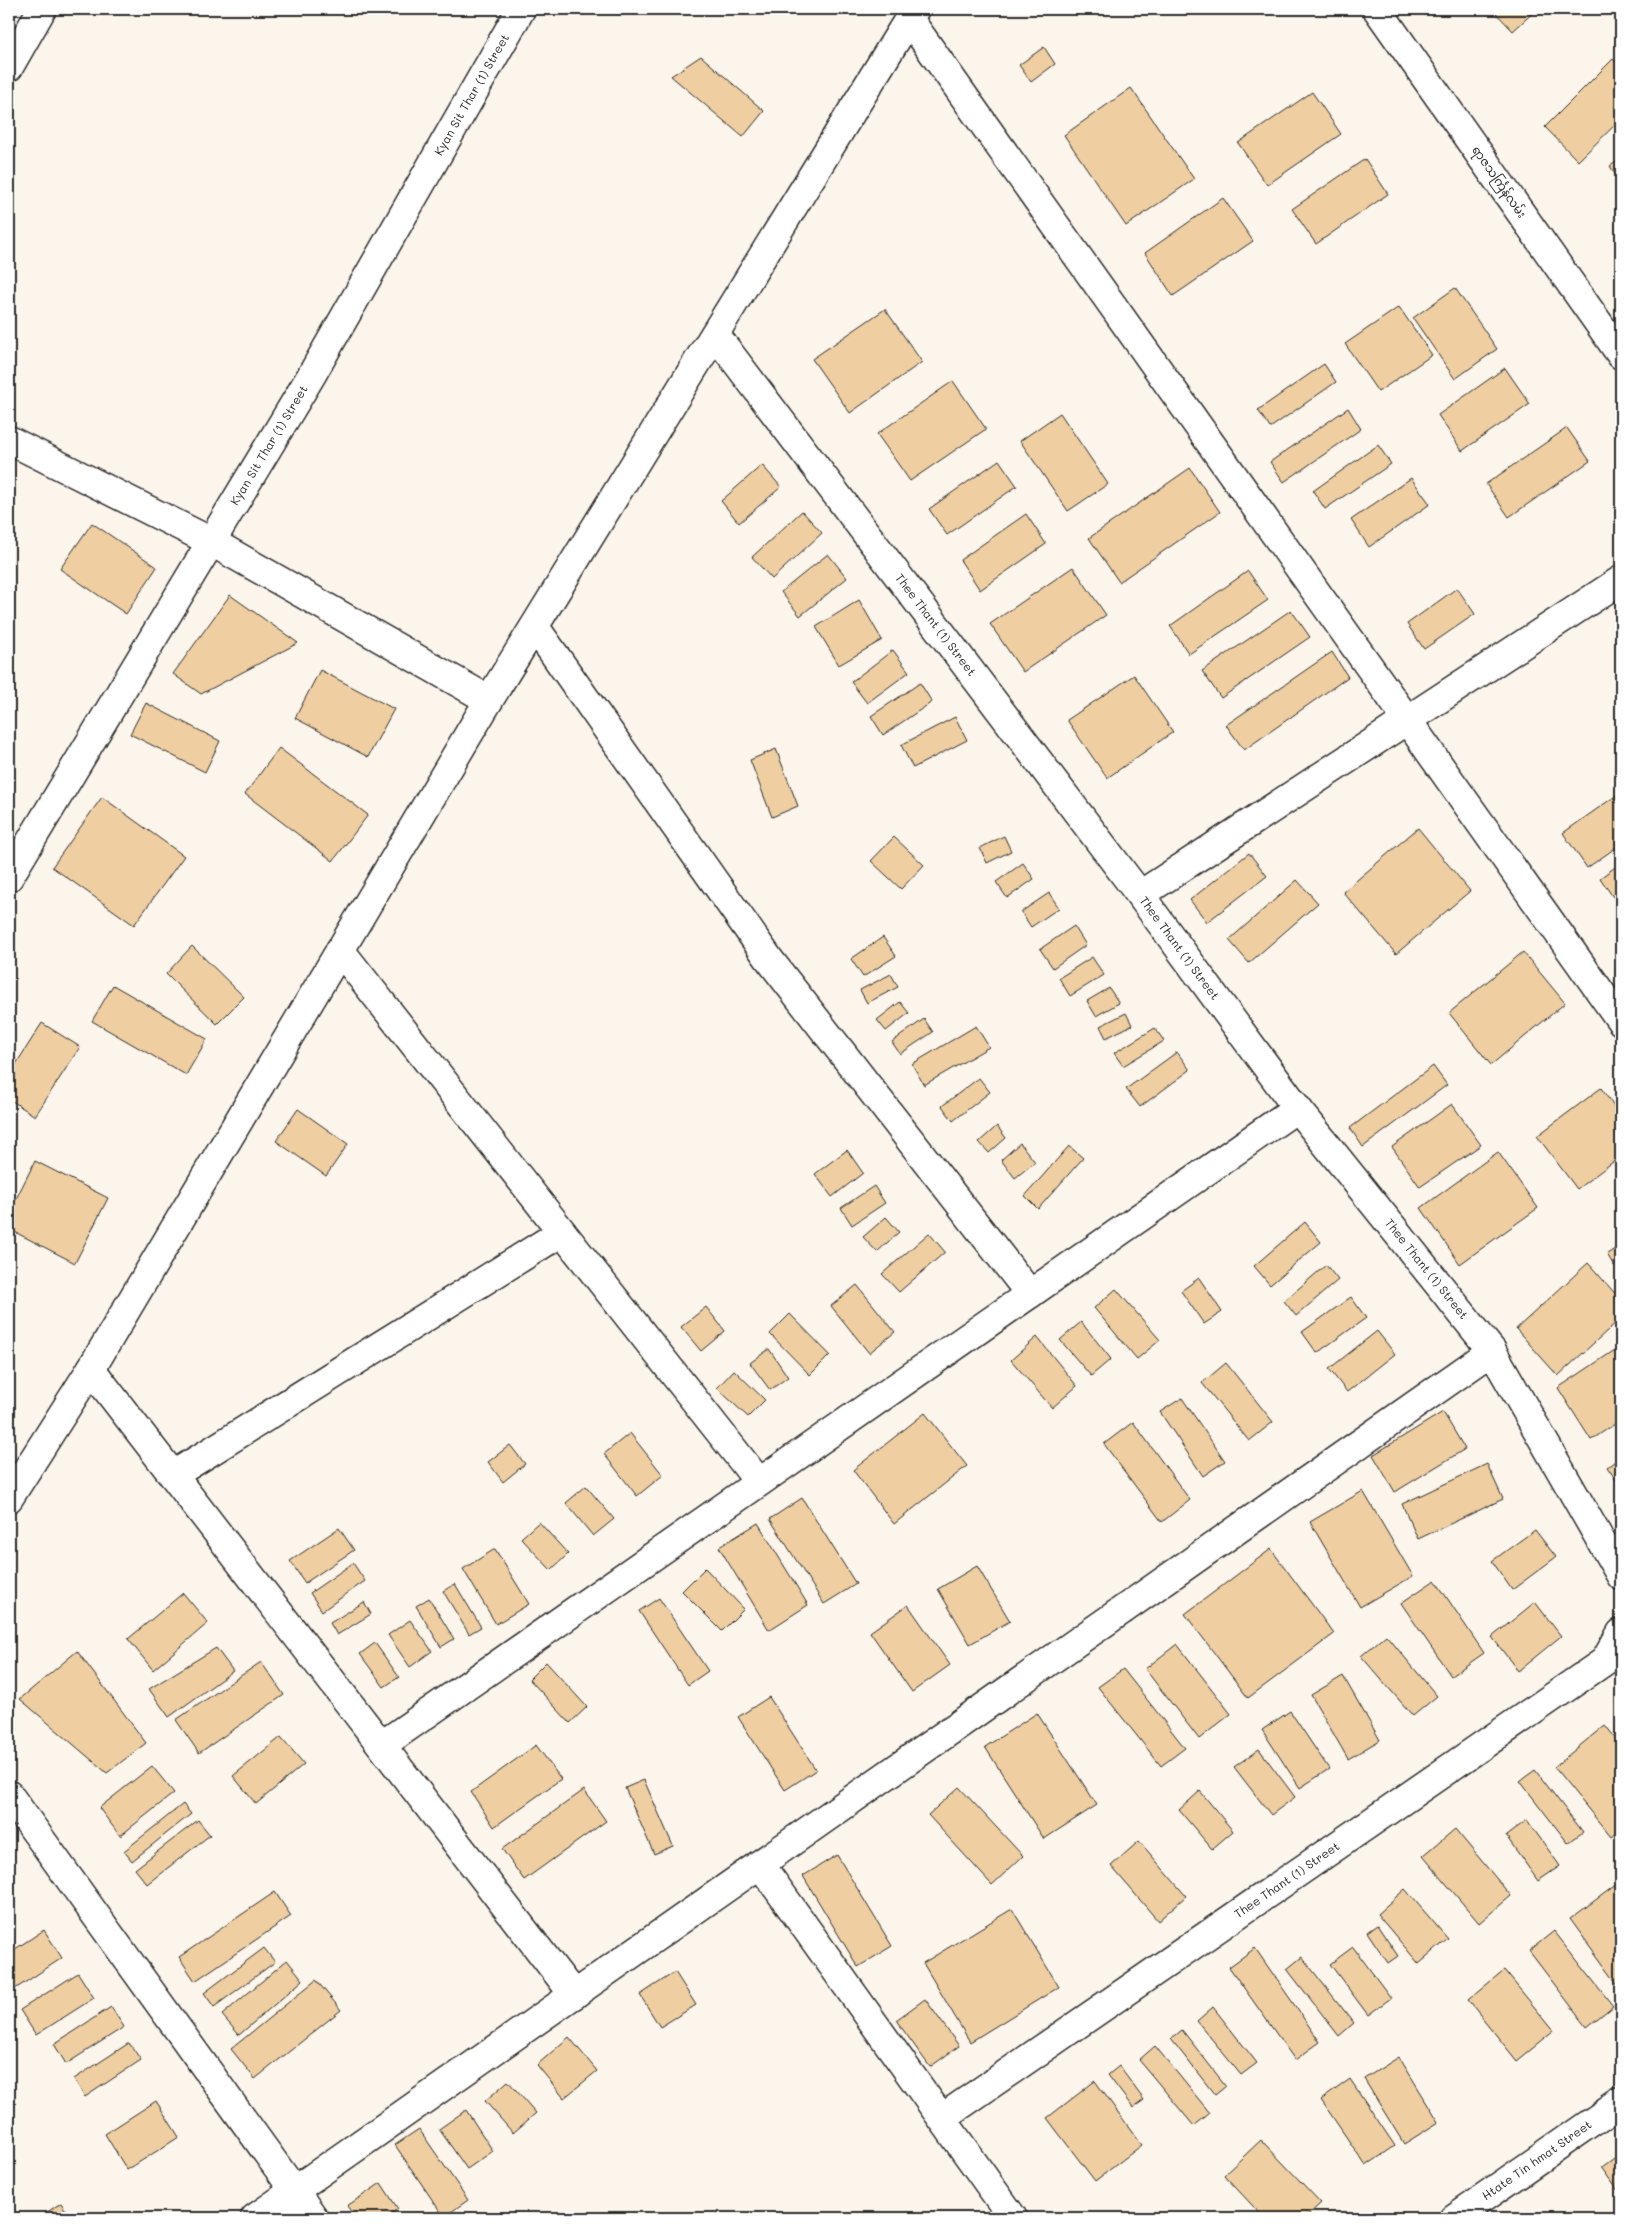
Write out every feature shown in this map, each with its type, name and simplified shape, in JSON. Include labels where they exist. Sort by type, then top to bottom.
[{"type":"street","points":[[9,67],[42,9]]},
{"type":"street","name":"Kyan Sit Thar (1) Street","points":[[9,876],[311,376],[522,9]]},
{"type":"street","name":"ရာဇသင်္ကြန်လမ်း","points":[[1377,9],[1621,355]]},
{"type":"street","points":[[9,1498],[91,1369],[490,700],[912,14],[1407,721],[1621,1021]]},
{"type":"street","name":"Thee Thant (1) Street","points":[[715,334],[1140,895],[1297,1108],[1492,1351],[1621,1576]]},
{"type":"street","points":[[9,440],[210,541],[490,700]]},
{"type":"street","points":[[1140,895],[1621,580]]},
{"type":"street","points":[[535,627],[769,960],[1030,1294]]},
{"type":"street","points":[[340,950],[759,1482]]},
{"type":"street","points":[[382,1745],[1297,1108]]},
{"type":"street","points":[[173,1476],[562,1232]]},
{"type":"street","points":[[255,2218],[1492,1351]]},
{"type":"street","points":[[91,1369],[574,1995]]},
{"type":"street","name":"Thee Thant (1) Street","points":[[942,2118],[1605,1661],[1621,1633]]},
{"type":"street","points":[[9,1795],[314,2218]]},
{"type":"street","points":[[760,1864],[1013,2218]]},
{"type":"street","name":"Htate Tin hmat Street","points":[[1454,2218],[1482,2210],[1621,2102]]},
{"type":"building","points":[[1501,9],[1537,9],[1513,31],[1496,13]]},
{"type":"building","points":[[1044,47],[1055,64],[1031,82],[1019,65]]},
{"type":"building","points":[[701,56],[764,111],[743,137],[671,76]]},
{"type":"building","points":[[1613,59],[1621,67],[1621,119],[1578,161],[1545,127]]},
{"type":"building","points":[[1131,88],[1194,179],[1126,226],[1064,135]]},
{"type":"building","points":[[1312,92],[1341,134],[1267,185],[1238,143]]},
{"type":"building","points":[[1365,159],[1388,194],[1316,244],[1292,209]]},
{"type":"building","points":[[1621,159],[1621,184],[1610,166]]},
{"type":"building","points":[[1223,198],[1253,241],[1173,296],[1145,253]]},
{"type":"building","points":[[1455,288],[1497,349],[1455,379],[1413,318]]},
{"type":"building","points":[[1399,307],[1432,355],[1378,392],[1345,344]]},
{"type":"building","points":[[885,309],[922,362],[850,413],[812,359]]},
{"type":"building","points":[[1324,364],[1336,382],[1270,428],[1258,410]]},
{"type":"building","points":[[1505,368],[1530,404],[1462,451],[1438,415]]},
{"type":"building","points":[[953,381],[986,429],[910,481],[877,434]]},
{"type":"building","points":[[1348,408],[1361,429],[1284,482],[1270,462]]},
{"type":"building","points":[[1060,413],[1108,484],[1068,511],[1020,441]]},
{"type":"building","points":[[1567,428],[1590,461],[1509,517],[1486,484]]},
{"type":"building","points":[[1378,445],[1391,464],[1325,509],[1313,491]]},
{"type":"building","points":[[999,460],[1017,486],[947,535],[929,509]]},
{"type":"building","points":[[762,465],[781,487],[739,523],[721,501]]},
{"type":"building","points":[[1190,468],[1220,512],[1119,582],[1089,538]]},
{"type":"building","points":[[1411,478],[1430,504],[1369,547],[1351,520]]},
{"type":"building","points":[[802,511],[822,533],[772,579],[752,557]]},
{"type":"building","points":[[1026,514],[1046,544],[980,590],[960,560]]},
{"type":"building","points":[[92,523],[157,567],[126,614],[60,569]]},
{"type":"building","points":[[828,554],[847,578],[800,616],[781,592]]},
{"type":"building","points":[[1073,567],[1106,615],[1023,672],[990,624]]},
{"type":"building","points":[[1248,571],[1268,600],[1189,654],[1170,626]]},
{"type":"building","points":[[1457,588],[1475,614],[1424,649],[1407,624]]},
{"type":"building","points":[[230,595],[298,643],[201,694],[173,674]]},
{"type":"building","points":[[859,600],[882,640],[839,665],[816,627]]},
{"type":"building","points":[[1291,610],[1310,637],[1221,698],[1202,671]]},
{"type":"building","points":[[893,650],[909,672],[867,703],[851,682]]},
{"type":"building","points":[[1332,652],[1348,677],[1244,750],[1226,725]]},
{"type":"building","points":[[320,670],[394,709],[368,757],[295,718]]},
{"type":"building","points":[[1134,675],[1173,732],[1107,778],[1067,720]]},
{"type":"building","points":[[920,683],[932,702],[883,735],[871,716]]},
{"type":"building","points":[[146,703],[220,741],[205,772],[130,734]]},
{"type":"building","points":[[955,717],[967,740],[913,768],[901,745]]},
{"type":"building","points":[[279,748],[368,815],[333,861],[245,794]]},
{"type":"building","points":[[776,749],[798,806],[772,817],[750,760]]},
{"type":"building","points":[[1621,792],[1621,844],[1587,868],[1563,833]]},
{"type":"building","points":[[102,797],[184,856],[134,925],[52,867]]},
{"type":"building","points":[[1418,828],[1470,891],[1396,954],[1343,892]]},
{"type":"building","points":[[1004,836],[1011,851],[987,863],[980,848]]},
{"type":"building","points":[[894,837],[924,865],[901,889],[871,861]]},
{"type":"building","points":[[1249,853],[1267,876],[1207,922],[1190,900]]},
{"type":"building","points":[[1023,863],[1034,879],[1007,898],[996,882]]},
{"type":"building","points":[[1621,863],[1621,891],[1613,897],[1600,878]]},
{"type":"building","points":[[1297,880],[1318,903],[1249,963],[1229,940]]},
{"type":"building","points":[[1049,893],[1059,908],[1031,927],[1021,912]]},
{"type":"building","points":[[1074,926],[1086,945],[1053,968],[1040,949]]},
{"type":"building","points":[[883,937],[896,956],[863,977],[851,959]]},
{"type":"building","points":[[192,946],[244,997],[217,1024],[166,974]]},
{"type":"building","points":[[1523,952],[1565,1003],[1491,1065],[1449,1013]]},
{"type":"building","points":[[1092,957],[1104,975],[1070,996],[1059,978]]},
{"type":"building","points":[[891,974],[898,987],[867,1003],[860,990]]},
{"type":"building","points":[[113,985],[207,1039],[186,1075],[92,1021]]},
{"type":"building","points":[[1109,988],[1119,1003],[1096,1016],[1087,1001]]},
{"type":"building","points":[[900,1002],[909,1013],[886,1031],[877,1020]]},
{"type":"building","points":[[1126,1013],[1132,1025],[1106,1038],[1100,1026]]},
{"type":"building","points":[[924,1019],[933,1032],[900,1054],[892,1042]]},
{"type":"building","points":[[42,1023],[80,1047],[35,1116],[9,1099],[9,1075]]},
{"type":"building","points":[[976,1026],[989,1047],[924,1085],[912,1064]]},
{"type":"building","points":[[1155,1028],[1164,1041],[1123,1066],[1114,1053]]},
{"type":"building","points":[[1177,1052],[1190,1070],[1140,1107],[1126,1089]]},
{"type":"building","points":[[1433,1066],[1447,1085],[1363,1147],[1350,1128]]},
{"type":"building","points":[[979,1078],[990,1092],[953,1121],[942,1106]]},
{"type":"building","points":[[1601,1088],[1621,1117],[1621,1156],[1577,1189],[1537,1136]]},
{"type":"building","points":[[1452,1104],[1481,1145],[1420,1187],[1392,1147]]},
{"type":"building","points":[[298,1109],[348,1144],[326,1176],[276,1141]]},
{"type":"building","points":[[997,1126],[1006,1138],[989,1153],[979,1142]]},
{"type":"building","points":[[1020,1143],[1035,1162],[1015,1178],[1001,1160]]},
{"type":"building","points":[[1069,1146],[1083,1158],[1038,1209],[1025,1196]]},
{"type":"building","points":[[847,1150],[863,1173],[832,1197],[815,1174]]},
{"type":"building","points":[[1498,1152],[1538,1208],[1460,1264],[1421,1208]]},
{"type":"building","points":[[35,1161],[108,1198],[75,1263],[9,1229],[9,1213]]},
{"type":"building","points":[[874,1186],[885,1203],[852,1225],[841,1208]]},
{"type":"building","points":[[886,1217],[899,1232],[877,1252],[863,1237]]},
{"type":"building","points":[[1305,1222],[1321,1242],[1270,1285],[1254,1266]]},
{"type":"building","points":[[929,1233],[945,1252],[899,1292],[882,1274]]},
{"type":"building","points":[[1621,1245],[1621,1261],[1614,1266],[1607,1254]]},
{"type":"building","points":[[1588,1263],[1621,1300],[1621,1318],[1558,1376],[1516,1329]]},
{"type":"building","points":[[1326,1265],[1338,1280],[1296,1316],[1284,1301]]},
{"type":"building","points":[[1199,1278],[1222,1312],[1204,1324],[1181,1291]]},
{"type":"building","points":[[857,1285],[895,1332],[869,1353],[831,1306]]},
{"type":"building","points":[[1116,1289],[1160,1340],[1137,1359],[1094,1308]]},
{"type":"building","points":[[1351,1297],[1366,1318],[1317,1353],[1302,1332]]},
{"type":"building","points":[[706,1307],[725,1331],[701,1351],[681,1327]]},
{"type":"building","points":[[790,1314],[830,1355],[810,1375],[770,1334]]},
{"type":"building","points":[[1081,1322],[1111,1359],[1091,1376],[1060,1340]]},
{"type":"building","points":[[1377,1331],[1395,1354],[1347,1392],[1329,1369]]},
{"type":"building","points":[[1037,1337],[1077,1386],[1052,1408],[1011,1360]]},
{"type":"building","points":[[1621,1346],[1621,1420],[1591,1440],[1558,1388]]},
{"type":"building","points":[[769,1349],[788,1377],[770,1390],[750,1363]]},
{"type":"building","points":[[1226,1363],[1273,1422],[1249,1441],[1202,1383]]},
{"type":"building","points":[[734,1370],[765,1400],[748,1417],[717,1388]]},
{"type":"building","points":[[1182,1398],[1225,1461],[1203,1476],[1160,1412]]},
{"type":"building","points":[[1443,1412],[1465,1449],[1395,1492],[1373,1455]]},
{"type":"building","points":[[925,1413],[967,1466],[894,1524],[853,1470]]},
{"type":"building","points":[[1133,1422],[1190,1500],[1162,1522],[1104,1444]]},
{"type":"building","points":[[630,1433],[663,1475],[637,1496],[604,1454]]},
{"type":"building","points":[[510,1445],[525,1464],[503,1482],[488,1462]]},
{"type":"building","points":[[1621,1457],[1621,1487],[1607,1467]]},
{"type":"building","points":[[1487,1464],[1503,1499],[1418,1539],[1402,1504]]},
{"type":"building","points":[[586,1486],[614,1519],[593,1536],[566,1503]]},
{"type":"building","points":[[1363,1491],[1413,1576],[1360,1607],[1310,1522]]},
{"type":"building","points":[[802,1498],[856,1584],[824,1604],[770,1519]]},
{"type":"building","points":[[539,1522],[568,1554],[551,1570],[521,1538]]},
{"type":"building","points":[[758,1523],[808,1605],[769,1630],[719,1547]]},
{"type":"building","points":[[339,1528],[354,1550],[305,1583],[290,1561]]},
{"type":"building","points":[[1535,1530],[1556,1557],[1512,1590],[1492,1561]]},
{"type":"building","points":[[495,1549],[529,1604],[496,1624],[463,1569]]},
{"type":"building","points":[[1271,1549],[1334,1634],[1248,1698],[1185,1614]]},
{"type":"building","points":[[353,1563],[365,1581],[322,1611],[310,1593]]},
{"type":"building","points":[[977,1566],[1010,1621],[970,1644],[938,1589]]},
{"type":"building","points":[[705,1568],[744,1609],[722,1631],[682,1591]]},
{"type":"building","points":[[1435,1580],[1484,1653],[1451,1676],[1401,1603]]},
{"type":"building","points":[[455,1584],[481,1627],[469,1634],[443,1591]]},
{"type":"building","points":[[183,1593],[208,1623],[153,1670],[128,1639]]},
{"type":"building","points":[[429,1598],[454,1639],[441,1647],[416,1606]]},
{"type":"building","points":[[659,1598],[708,1671],[688,1685],[639,1611]]},
{"type":"building","points":[[364,1602],[371,1614],[337,1635],[330,1623]]},
{"type":"building","points":[[1535,1602],[1561,1636],[1518,1671],[1492,1637]]},
{"type":"building","points":[[908,1605],[950,1665],[912,1692],[870,1632]]},
{"type":"building","points":[[410,1620],[432,1651],[410,1667],[388,1635]]},
{"type":"building","points":[[1386,1635],[1437,1696],[1413,1716],[1361,1656]]},
{"type":"building","points":[[375,1643],[399,1677],[384,1687],[360,1654]]},
{"type":"building","points":[[1177,1644],[1231,1714],[1199,1739],[1145,1669]]},
{"type":"building","points":[[216,1648],[233,1671],[169,1717],[149,1689]]},
{"type":"building","points":[[77,1651],[146,1743],[107,1773],[20,1699]]},
{"type":"building","points":[[261,1662],[284,1695],[199,1753],[176,1720]]},
{"type":"building","points":[[546,1662],[587,1707],[570,1723],[529,1679]]},
{"type":"building","points":[[1123,1669],[1185,1748],[1161,1766],[1098,1687]]},
{"type":"building","points":[[1343,1676],[1380,1740],[1348,1759],[1311,1695]]},
{"type":"building","points":[[769,1697],[816,1770],[785,1790],[738,1717]]},
{"type":"building","points":[[1290,1711],[1329,1769],[1300,1788],[1262,1730]]},
{"type":"building","points":[[1037,1713],[1097,1805],[1044,1839],[985,1747]]},
{"type":"building","points":[[1605,1725],[1621,1745],[1621,1829],[1611,1837],[1554,1767]]},
{"type":"building","points":[[281,1737],[304,1764],[256,1804],[233,1776]]},
{"type":"building","points":[[536,1745],[561,1779],[494,1827],[471,1792]]},
{"type":"building","points":[[1259,1749],[1295,1797],[1271,1815],[1234,1767]]},
{"type":"building","points":[[152,1766],[174,1793],[120,1836],[99,1808]]},
{"type":"building","points":[[1535,1770],[1583,1832],[1568,1843],[1520,1781]]},
{"type":"building","points":[[644,1780],[673,1846],[654,1854],[625,1788]]},
{"type":"building","points":[[959,1787],[1023,1856],[992,1885],[928,1815]]},
{"type":"building","points":[[584,1790],[606,1821],[524,1880],[502,1849]]},
{"type":"building","points":[[1200,1791],[1233,1831],[1212,1849],[1179,1810]]},
{"type":"building","points":[[183,1804],[191,1814],[132,1861],[124,1851]]},
{"type":"building","points":[[198,1820],[210,1835],[147,1884],[135,1869]]},
{"type":"building","points":[[1527,1820],[1560,1866],[1538,1881],[1506,1836]]},
{"type":"building","points":[[1455,1829],[1511,1896],[1479,1923],[1423,1856]]},
{"type":"building","points":[[1139,1841],[1186,1896],[1158,1921],[1111,1866]]},
{"type":"building","points":[[837,1855],[892,1946],[858,1967],[803,1876]]},
{"type":"building","points":[[1621,1881],[1621,1989],[1570,1919]]},
{"type":"building","points":[[1405,1889],[1448,1939],[1419,1964],[1377,1914]]},
{"type":"building","points":[[275,1892],[291,1916],[195,1981],[179,1957]]},
{"type":"building","points":[[1012,1909],[1059,1987],[970,2042],[923,1963]]},
{"type":"building","points":[[1377,1925],[1398,1956],[1388,1963],[1367,1932]]},
{"type":"building","points":[[44,1930],[62,1958],[9,1993],[9,1953]]},
{"type":"building","points":[[1554,1931],[1613,2006],[1587,2027],[1529,1951]]},
{"type":"building","points":[[1353,1947],[1391,1998],[1368,2015],[1330,1964]]},
{"type":"building","points":[[264,1948],[275,1962],[214,2007],[204,1993]]},
{"type":"building","points":[[1255,1948],[1320,2042],[1295,2060],[1229,1967]]},
{"type":"building","points":[[1302,1957],[1354,2023],[1339,2036],[1287,1969]]},
{"type":"building","points":[[287,1960],[303,1980],[239,2035],[222,2015]]},
{"type":"building","points":[[1504,1970],[1554,2031],[1517,2061],[1468,2000]]},
{"type":"building","points":[[675,1972],[696,2005],[660,2027],[640,1995]]},
{"type":"building","points":[[78,1973],[94,1998],[36,2035],[20,2010]]},
{"type":"building","points":[[316,1980],[341,2010],[255,2079],[231,2049]]},
{"type":"building","points":[[925,1999],[959,2046],[930,2067],[896,2020]]},
{"type":"building","points":[[111,2007],[124,2027],[66,2064],[54,2044]]},
{"type":"building","points":[[1213,2007],[1257,2063],[1241,2075],[1197,2021]]},
{"type":"building","points":[[1182,2030],[1226,2086],[1215,2095],[1171,2039]]},
{"type":"building","points":[[569,2037],[597,2071],[564,2098],[537,2065]]},
{"type":"building","points":[[129,2043],[141,2060],[85,2097],[74,2079]]},
{"type":"building","points":[[1155,2046],[1210,2113],[1194,2126],[1139,2060]]},
{"type":"building","points":[[1399,2057],[1439,2122],[1404,2144],[1364,2079]]},
{"type":"building","points":[[1119,2066],[1144,2100],[1133,2108],[1108,2075]]},
{"type":"building","points":[[1350,2079],[1395,2146],[1366,2166],[1321,2100]]},
{"type":"building","points":[[508,2081],[536,2113],[513,2133],[485,2101]]},
{"type":"building","points":[[1095,2081],[1142,2145],[1095,2181],[1047,2118]]},
{"type":"building","points":[[156,2101],[179,2137],[127,2170],[105,2134]]},
{"type":"building","points":[[466,2110],[493,2151],[467,2169],[439,2129]]},
{"type":"building","points":[[419,2129],[468,2200],[444,2217],[395,2145]]},
{"type":"building","points":[[1261,2140],[1321,2203],[1305,2218],[1264,2218],[1224,2175]]},
{"type":"building","points":[[1621,2153],[1621,2194],[1602,2167]]},
{"type":"building","points":[[381,2183],[398,2209],[384,2218],[356,2218],[347,2206]]},
{"type":"building","points":[[61,2203],[71,2218],[38,2218]]}]
